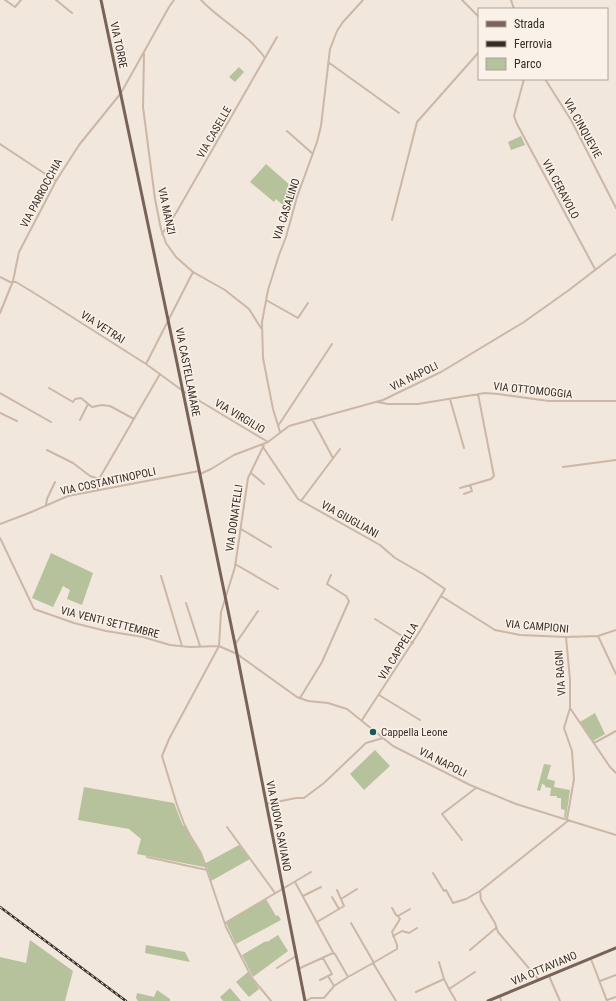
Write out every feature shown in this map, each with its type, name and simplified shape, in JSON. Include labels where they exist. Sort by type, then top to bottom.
[{"type":"main road","name":"VIA TORRE","points":[[101,0],[121,93]]},
{"type":"main road","name":"VIA CASTELLAMARE","points":[[121,93],[237,654]]},
{"type":"main road","name":"VIA NUOVA SAVIANO","points":[[237,654],[305,1001]]},
{"type":"main road","name":"VIA OTTAVIANO","points":[[488,1001],[616,948]]},
{"type":"street","points":[[5,0],[15,7],[22,0]]},
{"type":"street","points":[[56,0],[72,13]]},
{"type":"street","name":"VIA PARROCCHIA","points":[[0,313],[13,281],[19,252],[56,181],[79,145],[121,93],[169,6],[174,0]]},
{"type":"street","points":[[201,0],[240,32],[261,52],[265,58]]},
{"type":"street","name":"VIA CASALINO","points":[[280,432],[273,409],[264,366],[262,330],[266,300],[295,203],[314,155],[321,126],[330,49],[337,31],[349,14],[363,0]]},
{"type":"street","points":[[462,0],[478,16]]},
{"type":"street","name":"VIA CASELLE","points":[[162,234],[180,206],[277,37]]},
{"type":"street","name":"VIA MANZI","points":[[144,52],[143,107],[155,199],[162,234],[176,257],[193,272],[225,290],[249,309],[262,330]]},
{"type":"street","points":[[392,220],[417,122],[478,53]]},
{"type":"street","points":[[328,62],[399,113]]},
{"type":"street","name":"VIA CERAVOLO","points":[[524,80],[514,116],[520,131],[548,180],[552,192],[595,269]]},
{"type":"street","name":"VIA CINQUEVIE","points":[[546,80],[571,120],[616,208]]},
{"type":"street","points":[[287,131],[314,155]]},
{"type":"street","points":[[0,144],[56,181]]},
{"type":"street","name":"VIA NAPOLI","points":[[200,472],[211,469],[234,455],[266,443],[289,426],[377,402],[441,372],[486,346],[563,295],[616,254]]},
{"type":"street","points":[[146,364],[193,272]]},
{"type":"street","name":"VIA VETRAI","points":[[0,278],[10,282],[13,281],[34,292],[146,364],[183,390]]},
{"type":"street","points":[[266,300],[298,318],[308,303]]},
{"type":"street","points":[[278,426],[332,344]]},
{"type":"street","points":[[98,490],[97,485],[99,479],[160,374]]},
{"type":"street","points":[[49,388],[73,402],[75,399],[81,398],[92,406],[110,406],[134,419]]},
{"type":"street","name":"VIA VIRGILIO","points":[[183,390],[266,443]]},
{"type":"street","points":[[0,393],[51,422]]},
{"type":"street","name":"VIA OTTOMOGGIA","points":[[377,402],[388,404],[418,404],[493,393],[549,401],[616,401]]},
{"type":"street","points":[[460,488],[491,479],[494,476],[478,394]]},
{"type":"street","points":[[450,399],[464,448]]},
{"type":"street","points":[[80,420],[88,404]]},
{"type":"street","points":[[0,413],[17,421]]},
{"type":"street","points":[[312,419],[333,458]]},
{"type":"street","name":"VIA DONATELLI","points":[[219,646],[221,612],[236,564],[248,478],[266,443]]},
{"type":"street","name":"VIA GIUGLIANI","points":[[264,447],[298,499],[380,545],[395,558],[445,589]]},
{"type":"street","points":[[301,501],[340,449]]},
{"type":"street","points":[[46,450],[73,462],[90,476],[99,479]]},
{"type":"street","points":[[563,467],[616,460]]},
{"type":"street","name":"VIA COSTANTINOPOLI","points":[[0,524],[29,514],[68,496],[200,472]]},
{"type":"street","points":[[251,473],[264,484]]},
{"type":"street","points":[[46,505],[47,499],[55,482]]},
{"type":"street","points":[[464,494],[472,491],[470,485]]},
{"type":"street","points":[[241,529],[271,546]]},
{"type":"street","name":"VIA VENTI SETTEMBRE","points":[[0,538],[34,609],[74,623],[138,636],[156,642],[182,646],[219,646],[237,654]]},
{"type":"street","points":[[236,564],[278,589]]},
{"type":"street","points":[[300,698],[322,662],[349,600],[346,596],[327,584],[331,575]]},
{"type":"street","points":[[161,576],[182,646]]},
{"type":"street","name":"VIA CAPPELLA","points":[[362,720],[413,643],[445,589]]},
{"type":"street","name":"VIA CAMPIONI","points":[[441,596],[495,630],[520,635],[566,637],[598,636],[616,630]]},
{"type":"street","points":[[186,603],[200,646]]},
{"type":"street","points":[[235,644],[258,611]]},
{"type":"street","points":[[375,618],[413,643]]},
{"type":"street","points":[[598,636],[616,674]]},
{"type":"street","name":"VIA RAGNI","points":[[566,637],[570,680],[570,708],[564,728],[572,750],[574,779],[568,819]]},
{"type":"street","points":[[219,646],[169,739],[162,756],[175,801],[186,829],[198,848],[225,923],[252,978],[272,1001]]},
{"type":"street","name":"VIA NAPOLI","points":[[237,654],[300,698],[308,701],[342,706],[362,720],[393,746],[476,788],[516,804],[616,835]]},
{"type":"street","points":[[379,695],[420,720]]},
{"type":"street","name":"VIA RAGNI","points":[[570,708],[610,767],[616,773]]},
{"type":"street","points":[[594,743],[616,731]]},
{"type":"street","points":[[266,804],[296,798],[304,798],[324,783],[366,743],[383,738]]},
{"type":"street","points":[[462,840],[442,814],[476,788]]},
{"type":"street","points":[[433,873],[453,902],[466,899],[480,891],[568,819]]},
{"type":"street","points":[[227,827],[275,893]]},
{"type":"street","points":[[147,857],[207,870]]},
{"type":"street","points":[[225,923],[311,872]]},
{"type":"street","points":[[295,882],[348,977]]},
{"type":"street","points":[[303,896],[321,887]]},
{"type":"street","points":[[341,899],[357,889]]},
{"type":"street","points":[[317,922],[344,906],[337,890]]},
{"type":"street","points":[[480,891],[481,900],[501,936],[540,980]]},
{"type":"street","points":[[332,897],[339,909]]},
{"type":"street","points":[[305,1001],[311,998],[324,998],[334,986],[397,949],[397,944],[393,936],[393,930],[400,919],[392,908]]},
{"type":"street","points":[[398,916],[410,909]]},
{"type":"street","points":[[351,923],[396,1001]]},
{"type":"street","points":[[393,936],[402,932],[409,932],[417,928]]},
{"type":"street","points":[[470,950],[496,928]]},
{"type":"street","points":[[298,969],[334,954]]},
{"type":"street","points":[[277,968],[296,956]]},
{"type":"street","points":[[320,980],[332,974],[323,958]]},
{"type":"street","points":[[590,958],[607,1001],[615,997],[616,1001]]},
{"type":"street","points":[[439,962],[444,979],[456,1001]]},
{"type":"street","points":[[449,989],[476,972]]},
{"type":"street","points":[[600,981],[616,975]]},
{"type":"street","points":[[328,976],[334,986]]},
{"type":"street","points":[[549,976],[559,1000],[555,1001]]},
{"type":"street","points":[[416,992],[444,979]]},
{"type":"street","points":[[500,996],[501,1001]]},
{"type":"green space","points":[[239,67],[244,72],[235,82],[229,77]]},
{"type":"green space","points":[[521,136],[525,145],[511,150],[508,142]]},
{"type":"green space","points":[[266,164],[298,192],[285,207],[276,199],[274,202],[250,182]]},
{"type":"green space","points":[[51,553],[93,573],[82,605],[67,599],[70,590],[63,586],[53,607],[32,598]]},
{"type":"green space","points":[[595,713],[605,734],[593,741],[580,722]]},
{"type":"green space","points":[[375,750],[390,766],[364,790],[350,774]]},
{"type":"green space","points":[[544,764],[551,765],[547,779],[555,781],[554,787],[570,790],[566,818],[564,817],[565,810],[561,809],[561,798],[557,798],[557,796],[550,796],[551,788],[545,787],[545,785],[542,784],[540,791],[537,790]]},
{"type":"green space","points":[[84,787],[174,803],[183,826],[186,825],[206,863],[239,845],[250,859],[211,881],[207,867],[137,854],[141,839],[129,829],[78,820]]},
{"type":"green space","points":[[266,899],[276,916],[278,915],[281,920],[236,944],[226,923]]},
{"type":"green space","points":[[278,935],[288,951],[253,977],[242,955]]},
{"type":"green space","points":[[30,940],[73,971],[65,1001],[0,1001],[0,957],[26,963]]},
{"type":"green space","points":[[146,945],[185,952],[190,962],[145,953]]},
{"type":"green space","points":[[248,972],[259,989],[249,997],[236,982]]},
{"type":"green space","points":[[230,988],[241,1001],[223,1001],[220,997]]},
{"type":"green space","points":[[157,990],[170,999],[170,1001],[138,1001],[136,998],[137,993],[154,997]]},
{"type":"railway","points":[[0,907],[126,1001]]},
{"type":"place","name":"Cappella Leone","points":[[373,732]]}]
